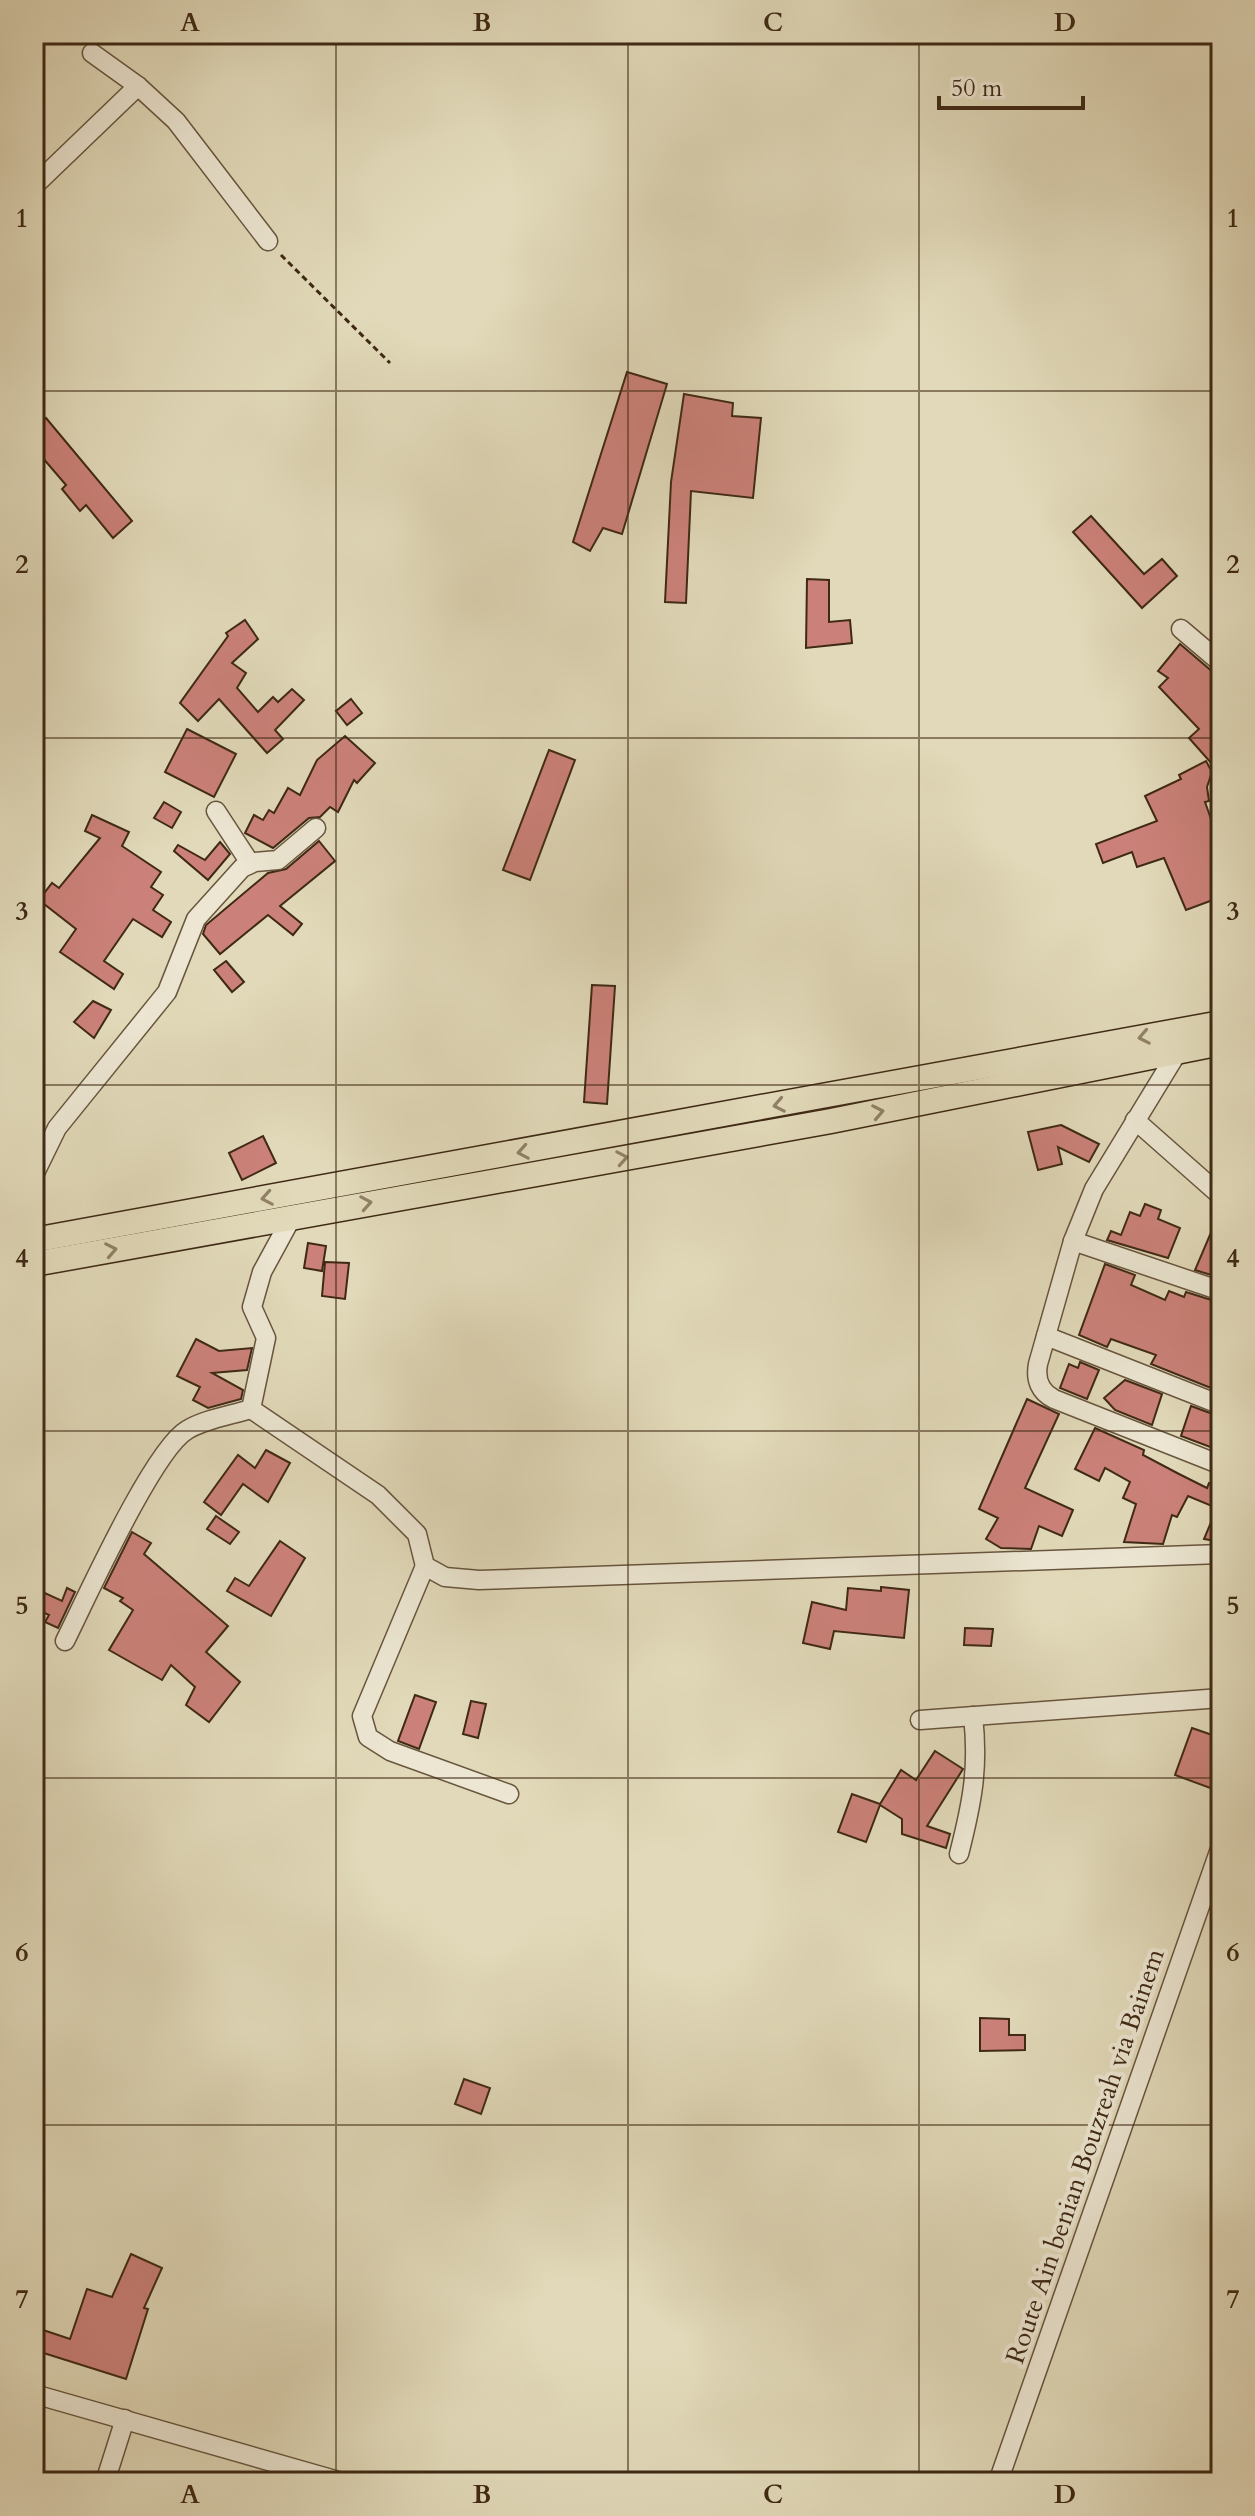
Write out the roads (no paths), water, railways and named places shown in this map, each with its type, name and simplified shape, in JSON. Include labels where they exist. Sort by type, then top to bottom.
[{"type":"main road","points":[[34,1240],[1221,1023]]},
{"type":"main road","points":[[34,1264],[293,1215],[831,1121],[1221,1043]]},
{"type":"street","points":[[92,53],[138,86],[176,121],[268,241]]},
{"type":"street","points":[[34,186],[138,86]]},
{"type":"street","points":[[1181,629],[1221,663]]},
{"type":"street","points":[[1221,779],[1221,803]]},
{"type":"street","points":[[216,811],[250,863]]},
{"type":"street","points":[[34,1175],[57,1128],[167,992],[196,919],[250,863],[278,860],[316,828]]},
{"type":"street","points":[[1177,1053],[1094,1189],[1073,1241],[1036,1371],[1039,1385],[1048,1396],[1221,1465]]},
{"type":"street","points":[[1135,1120],[1221,1196]]},
{"type":"street","points":[[251,1409],[266,1338],[252,1307],[262,1272],[293,1215]]},
{"type":"street","points":[[1073,1241],[1221,1291]]},
{"type":"street","points":[[1046,1336],[1221,1405]]},
{"type":"street","points":[[251,1409],[378,1495],[417,1534],[425,1566],[362,1716],[368,1737],[390,1751],[509,1794]]},
{"type":"street","points":[[65,1641],[113,1543],[164,1455],[186,1430],[251,1409]]},
{"type":"street","points":[[425,1566],[445,1577],[479,1580],[1221,1554]]},
{"type":"street","points":[[920,1720],[1221,1698]]},
{"type":"street","points":[[959,1854],[974,1797],[978,1759],[973,1716]]},
{"type":"street","name":"Route Ain benian Bouzreah via Bainem","points":[[998,2482],[1221,1846]]},
{"type":"street","points":[[34,2394],[342,2482]]},
{"type":"street","points":[[105,2482],[125,2419]]}]
